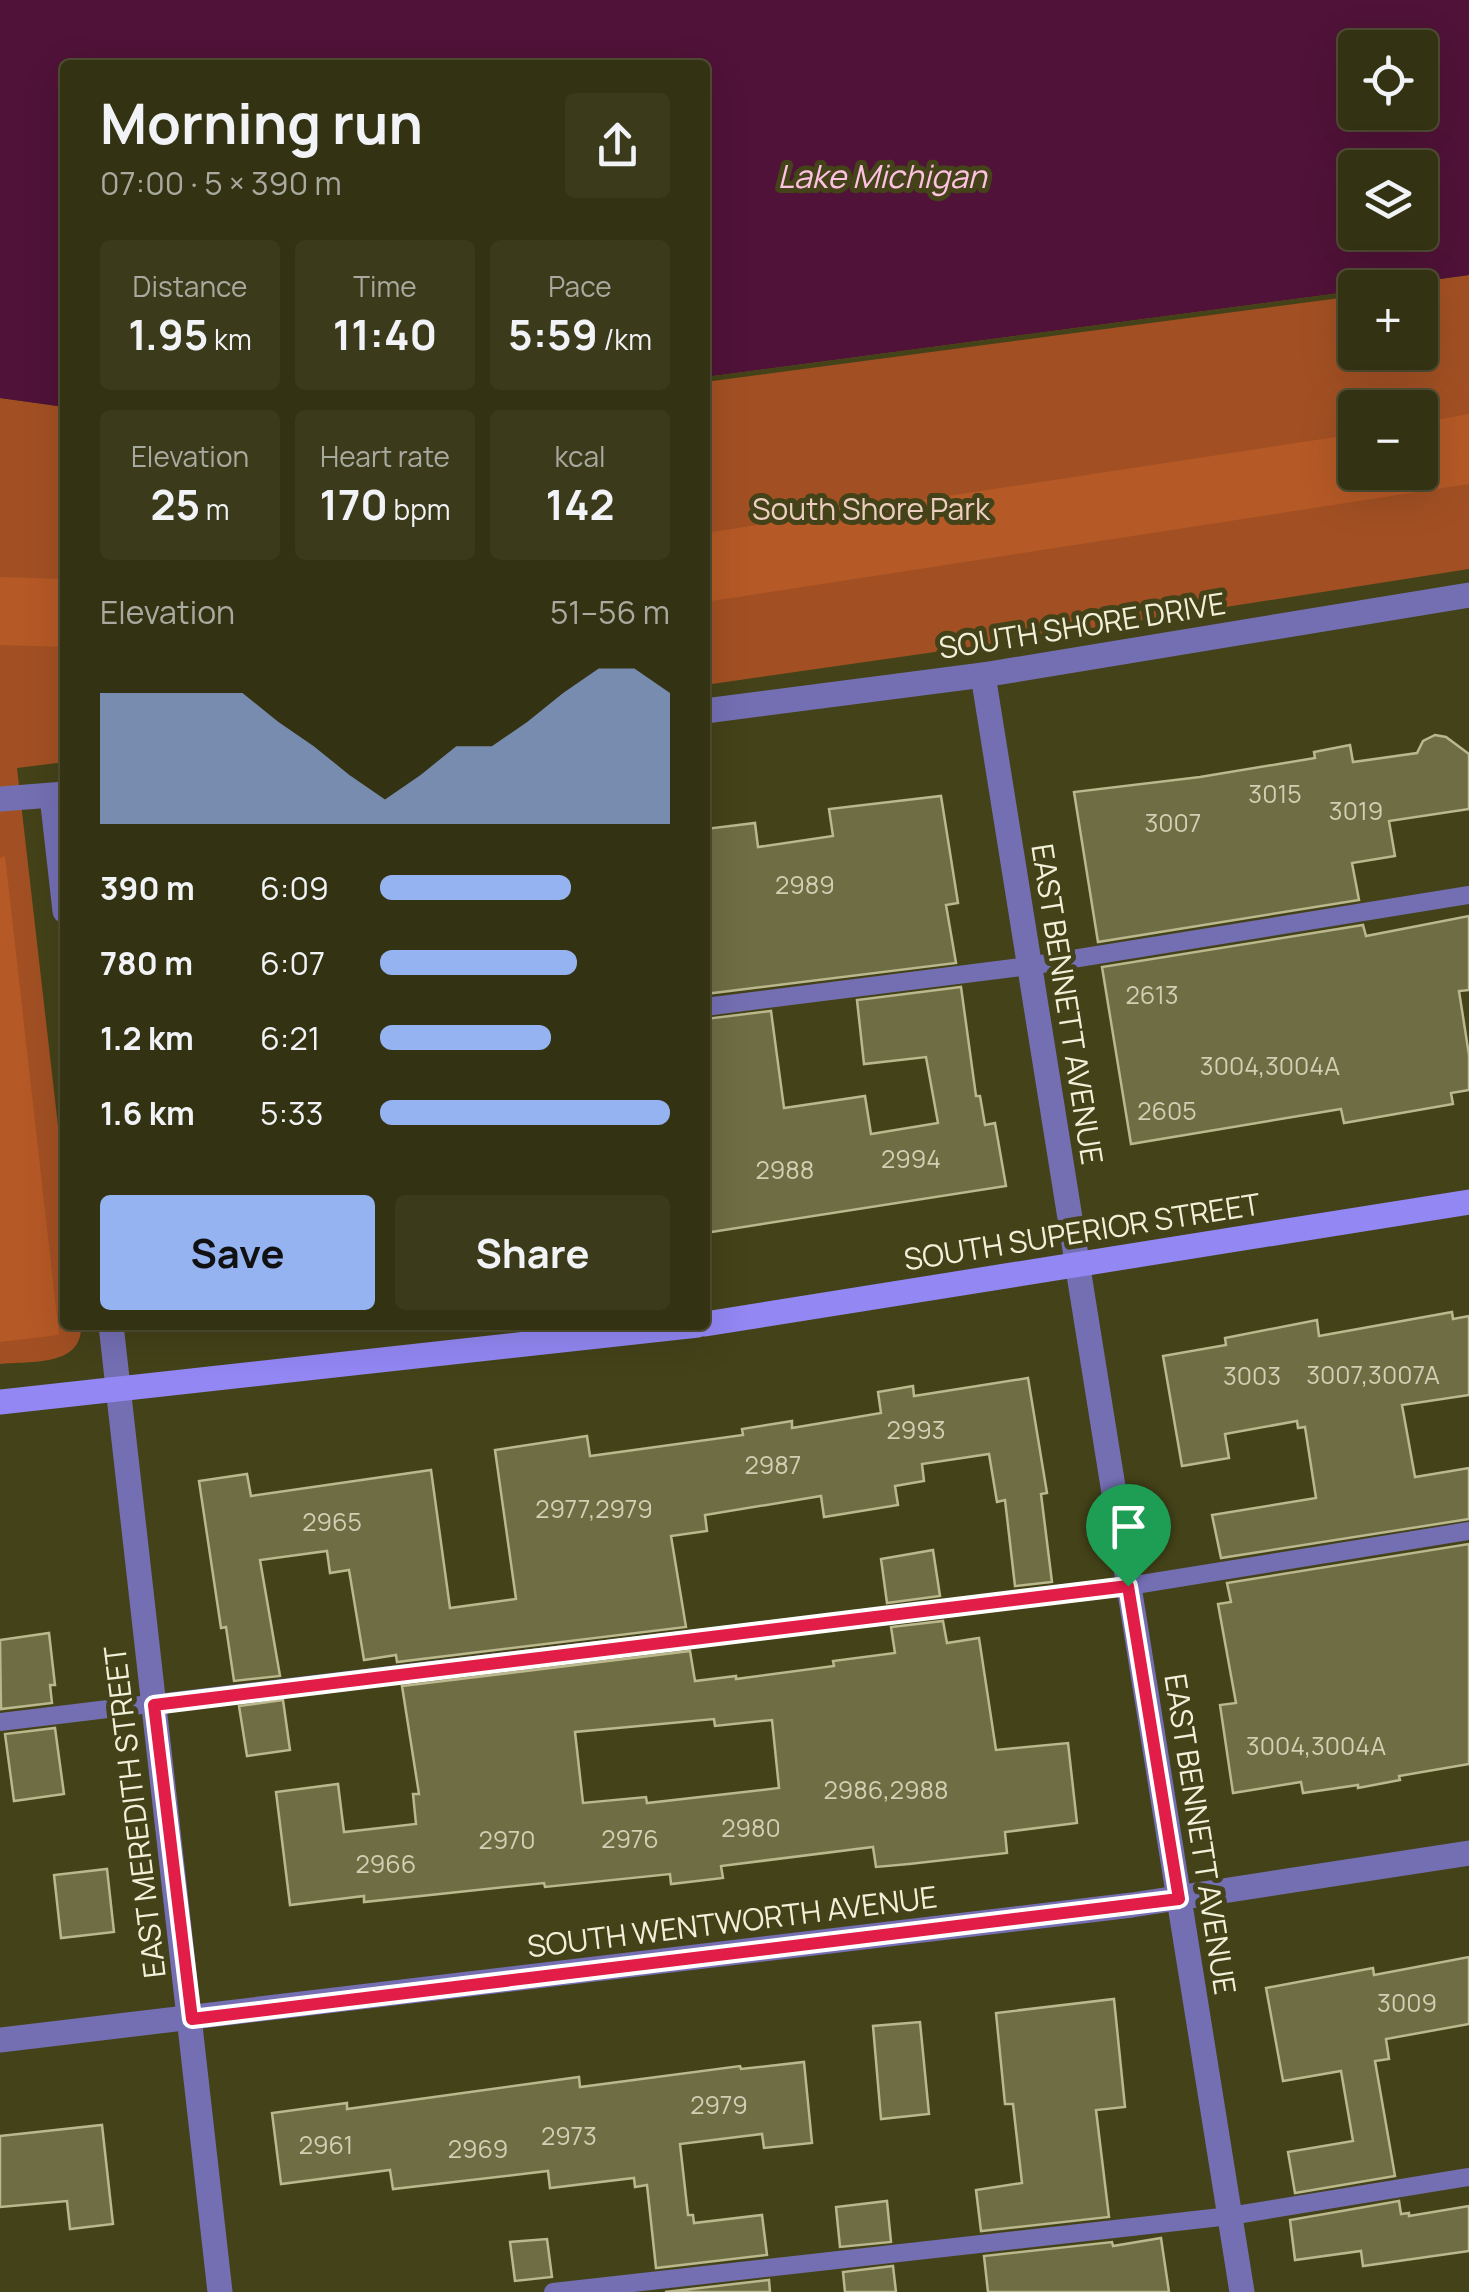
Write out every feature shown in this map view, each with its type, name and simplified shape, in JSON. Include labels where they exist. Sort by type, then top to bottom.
[{"type":"street","name":"SOUTH SHORE DRIVE","points":[[710,710],[982,675],[1469,595]]},
{"type":"street","name":"EAST BENNETT AVENUE","points":[[982,675],[1242,2292]]},
{"type":"street","points":[[0,799],[59,795]]},
{"type":"street","name":"SOUTH SUPERIOR STREET","points":[[710,1323],[1469,1202]]},
{"type":"street","name":"EAST MEREDITH STREET","points":[[112,1330],[220,2292]]},
{"type":"street","name":"SOUTH SUPERIOR STREET","points":[[0,1402],[649,1330]]},
{"type":"street","name":"SOUTH WENTWORTH AVENUE","points":[[0,2040],[1179,1899],[1469,1853]]},
{"type":"lane","points":[[710,1006],[1029,966],[1469,895]]},
{"type":"lane","points":[[0,1722],[1128,1586],[1469,1531]]},
{"type":"lane","points":[[553,2292],[1230,2216],[1469,2177]]},
{"type":"green space","name":"South Shore Park","points":[[1469,275],[1469,569],[710,684],[710,376],[1338,293],[1338,370],[1438,370],[1438,279]]},
{"type":"green space","points":[[0,398],[60,406],[60,763],[17,768],[60,1143],[60,1330],[80,1330],[74,1348],[64,1355],[0,1364]]},
{"type":"green space","points":[[1469,414],[1469,484],[1438,489],[1438,420]]},
{"type":"green space","points":[[1338,437],[1338,490],[1430,490],[710,601],[710,532]]},
{"type":"green space","points":[[0,577],[60,579],[60,647],[0,645]]},
{"type":"green space","points":[[5,856],[59,1335],[0,1342],[0,858]]},
{"type":"water","name":"Lake Michigan","points":[[0,0],[1469,0],[1469,275],[1438,279],[1438,270],[1338,270],[1338,293],[710,376],[710,60],[60,60],[60,406],[0,398]]},
{"type":"pier","points":[[1338,293],[1338,298],[710,381],[710,376]]},
{"type":"building","points":[[1435,735],[1446,737],[1469,754],[1469,809],[1389,821],[1395,856],[1352,863],[1359,900],[1098,942],[1074,792],[1315,758],[1314,752],[1350,745],[1353,762],[1417,753],[1423,741]]},
{"type":"building","points":[[941,796],[958,903],[946,905],[956,963],[710,993],[710,828],[755,823],[758,847],[833,836],[829,809]]},
{"type":"building","points":[[1469,916],[1469,990],[1459,991],[1469,1055],[1469,1090],[1451,1093],[1453,1104],[1344,1123],[1341,1109],[1131,1144],[1102,967],[1363,925],[1366,936]]},
{"type":"building","points":[[961,987],[976,1096],[980,1096],[985,1125],[995,1123],[1006,1186],[710,1232],[710,1018],[771,1011],[784,1108],[865,1096],[871,1134],[938,1123],[926,1057],[864,1064],[857,1000]]},
{"type":"building","points":[[1452,1312],[1453,1319],[1469,1316],[1469,1395],[1402,1405],[1415,1477],[1469,1468],[1469,1519],[1221,1558],[1212,1515],[1316,1498],[1305,1427],[1298,1428],[1297,1421],[1225,1434],[1229,1458],[1182,1466],[1163,1356],[1226,1345],[1225,1338],[1317,1320],[1319,1336]]},
{"type":"building","points":[[1028,1378],[1047,1493],[1041,1494],[1052,1582],[1015,1586],[1005,1500],[997,1502],[989,1454],[922,1464],[924,1481],[895,1486],[898,1505],[824,1517],[821,1496],[705,1515],[707,1531],[671,1536],[686,1627],[397,1662],[396,1655],[364,1660],[349,1570],[330,1573],[327,1551],[260,1560],[280,1676],[234,1681],[226,1627],[221,1628],[199,1481],[247,1474],[251,1496],[431,1470],[450,1608],[516,1599],[495,1450],[587,1436],[590,1456],[743,1435],[742,1429],[792,1421],[792,1428],[881,1413],[878,1392],[913,1386],[914,1396]]},
{"type":"building","points":[[1469,1544],[1469,1764],[1399,1776],[1400,1780],[1358,1788],[1303,1793],[1301,1782],[1233,1793],[1220,1705],[1236,1703],[1218,1604],[1231,1602],[1227,1583]]},
{"type":"building","points":[[933,1550],[940,1596],[887,1603],[881,1559]]},
{"type":"building","points":[[943,1621],[947,1643],[979,1638],[996,1750],[1068,1743],[1077,1823],[1005,1832],[1007,1853],[909,1864],[876,1867],[873,1847],[721,1866],[723,1878],[671,1884],[670,1874],[364,1902],[364,1896],[290,1905],[276,1792],[338,1784],[344,1832],[416,1824],[413,1794],[419,1794],[402,1686],[690,1651],[695,1681],[736,1679],[895,1653],[891,1627]],"holes":[[[714,1719],[715,1726],[772,1720],[779,1788],[647,1803],[646,1797],[583,1803],[575,1732]]]},
{"type":"building","points":[[49,1633],[55,1685],[50,1685],[52,1703],[1,1709],[0,1640]]},
{"type":"building","points":[[283,1700],[290,1750],[247,1756],[239,1706]]},
{"type":"building","points":[[55,1728],[64,1794],[14,1801],[5,1734]]},
{"type":"building","points":[[107,1869],[114,1932],[61,1938],[54,1875]]},
{"type":"building","points":[[1469,1957],[1469,2024],[1386,2039],[1389,2059],[1375,2061],[1395,2176],[1295,2193],[1288,2152],[1353,2141],[1341,2071],[1283,2081],[1266,1988],[1373,1968],[1374,1975]]},
{"type":"building","points":[[1114,1999],[1125,2107],[1096,2110],[1109,2217],[981,2231],[976,2190],[1022,2183],[1013,2104],[1005,2104],[996,2013]]},
{"type":"building","points":[[920,2022],[929,2114],[881,2119],[873,2026]]},
{"type":"building","points":[[804,2062],[812,2143],[764,2148],[762,2134],[680,2144],[688,2215],[693,2215],[694,2223],[762,2215],[767,2255],[656,2268],[647,2185],[635,2187],[634,2178],[550,2188],[548,2171],[393,2189],[390,2170],[281,2184],[272,2113],[347,2103],[347,2109],[579,2077],[580,2087],[740,2066],[741,2069]]},
{"type":"building","points":[[102,2125],[113,2224],[70,2229],[67,2201],[0,2207],[0,2136]]},
{"type":"building","points":[[887,2201],[891,2242],[840,2247],[836,2207]]},
{"type":"building","points":[[1399,2201],[1401,2214],[1409,2216],[1469,2206],[1469,2251],[1363,2266],[1361,2251],[1295,2260],[1290,2220]]},
{"type":"building","points":[[1161,2238],[1169,2292],[988,2292],[984,2256],[1112,2242],[1113,2246]]},
{"type":"building","points":[[547,2239],[552,2277],[515,2281],[510,2242]]},
{"type":"building","points":[[893,2266],[896,2292],[845,2292],[843,2272]]},
{"type":"building","points":[[769,2280],[770,2292],[665,2292]]},
{"type":"route","points":[[1128,1586],[1179,1899],[192,2019],[154,1705],[1128,1586]]}]
